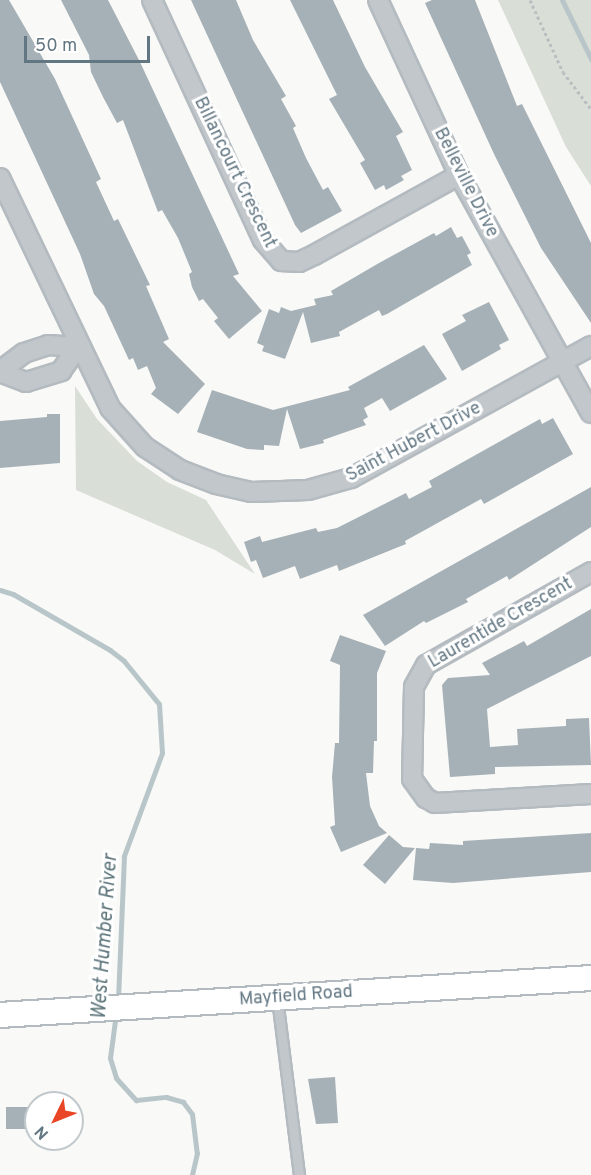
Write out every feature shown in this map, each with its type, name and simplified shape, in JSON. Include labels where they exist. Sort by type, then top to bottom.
[{"type":"main road","name":"Mayfield Road","points":[[0,1015],[591,978]]},
{"type":"street","name":"Billancourt Crescent","points":[[152,0],[263,240],[281,261],[299,262],[314,255],[459,175]]},
{"type":"street","name":"Belleville Drive","points":[[378,0],[459,175],[562,362]]},
{"type":"street","name":"Saint Hubert Drive","points":[[0,178],[78,346],[110,408],[145,447],[199,479],[235,490],[266,492],[308,490],[351,478],[591,346]]},
{"type":"street","points":[[0,372],[24,353],[48,345],[78,346]]},
{"type":"street","points":[[0,372],[26,382],[61,370],[78,346]]},
{"type":"street","points":[[562,362],[591,413]]},
{"type":"street","name":"Laurentide Crescent","points":[[591,572],[426,665],[414,687],[412,779],[426,798],[435,802],[591,794]]},
{"type":"lane","points":[[277,998],[299,1175]]},
{"type":"path","points":[[530,0],[563,72],[591,109]]},
{"type":"shaded area","points":[[498,0],[591,0],[591,186],[566,147]]},
{"type":"shaded area","points":[[75,386],[97,419],[137,461],[167,482],[206,500],[255,574],[215,550],[76,490]]},
{"type":"building","points":[[0,0],[9,0],[55,79],[101,179],[96,182],[114,221],[118,219],[150,285],[146,286],[169,339],[163,342],[205,384],[178,414],[151,394],[156,388],[147,366],[138,370],[133,358],[129,360],[104,306],[94,294],[80,254],[0,82]]},
{"type":"building","points":[[61,0],[108,0],[140,62],[239,274],[233,276],[262,311],[229,339],[214,321],[218,318],[203,299],[199,301],[192,287],[189,274],[192,272],[178,238],[162,210],[158,212],[123,120],[117,123],[103,97],[91,72],[89,55]]},
{"type":"building","points":[[191,0],[236,0],[253,40],[286,96],[281,99],[296,126],[293,128],[306,158],[323,190],[328,187],[342,211],[301,233],[295,225]]},
{"type":"building","points":[[290,0],[333,0],[365,67],[403,132],[396,136],[412,170],[401,176],[404,180],[386,190],[384,185],[375,190],[360,163],[365,160],[329,99],[337,95]]},
{"type":"building","points":[[432,0],[475,0],[517,106],[522,104],[591,243],[591,323],[541,248],[494,154],[425,3]]},
{"type":"building","points":[[451,227],[457,238],[462,236],[471,253],[467,255],[472,265],[387,314],[382,316],[379,310],[339,332],[340,336],[311,343],[303,312],[285,359],[262,351],[264,346],[257,343],[269,309],[279,313],[281,307],[291,311],[316,305],[314,299],[333,295],[331,291],[379,263],[434,233],[436,236]]},
{"type":"building","points":[[489,302],[509,340],[499,345],[501,349],[462,371],[442,334],[466,321],[462,315]]},
{"type":"building","points":[[424,345],[447,379],[390,411],[382,398],[364,408],[368,417],[363,420],[366,425],[323,440],[324,443],[300,449],[287,409],[279,446],[264,445],[264,450],[247,449],[197,432],[212,390],[273,410],[350,390],[348,387]]},
{"type":"building","points":[[47,414],[60,414],[60,463],[0,468],[0,421],[47,417]]},
{"type":"building","points":[[553,418],[573,454],[484,504],[481,499],[405,541],[406,544],[339,571],[337,565],[300,579],[295,566],[263,578],[256,560],[251,562],[244,542],[260,536],[262,542],[316,528],[318,532],[337,528],[406,493],[409,499],[432,487],[429,481],[540,419],[542,424]]},
{"type":"building","points":[[591,487],[591,527],[509,580],[507,576],[466,599],[468,602],[426,623],[424,621],[385,646],[363,615]]},
{"type":"building","points":[[591,609],[591,656],[487,709],[490,747],[518,745],[517,729],[566,726],[566,719],[589,718],[591,765],[495,767],[495,774],[450,777],[442,685],[448,678],[490,675],[482,663],[524,641],[527,646]]},
{"type":"building","points":[[340,635],[386,651],[377,673],[377,741],[374,741],[373,773],[366,773],[370,806],[379,826],[387,833],[341,852],[330,827],[335,825],[332,777],[335,743],[339,743],[340,665],[330,661]]},
{"type":"building","points":[[591,833],[591,872],[453,883],[413,880],[416,848],[429,849],[430,843],[463,845],[463,841]]},
{"type":"building","points":[[389,835],[403,847],[415,848],[385,884],[363,865]]},
{"type":"building","points":[[335,1077],[338,1123],[316,1124],[308,1079]]},
{"type":"building","points":[[6,1107],[24,1107],[24,1129],[6,1129]]},
{"type":"waterway","points":[[562,0],[591,59]]},
{"type":"waterway","name":"West Humber River","points":[[0,590],[13,594],[110,650],[124,661],[159,704],[162,753],[124,856],[118,1001]]},
{"type":"waterway","name":"West Humber River","points":[[116,1013],[110,1058],[116,1078],[136,1100],[166,1097],[183,1102],[192,1114],[197,1153],[192,1175]]}]
